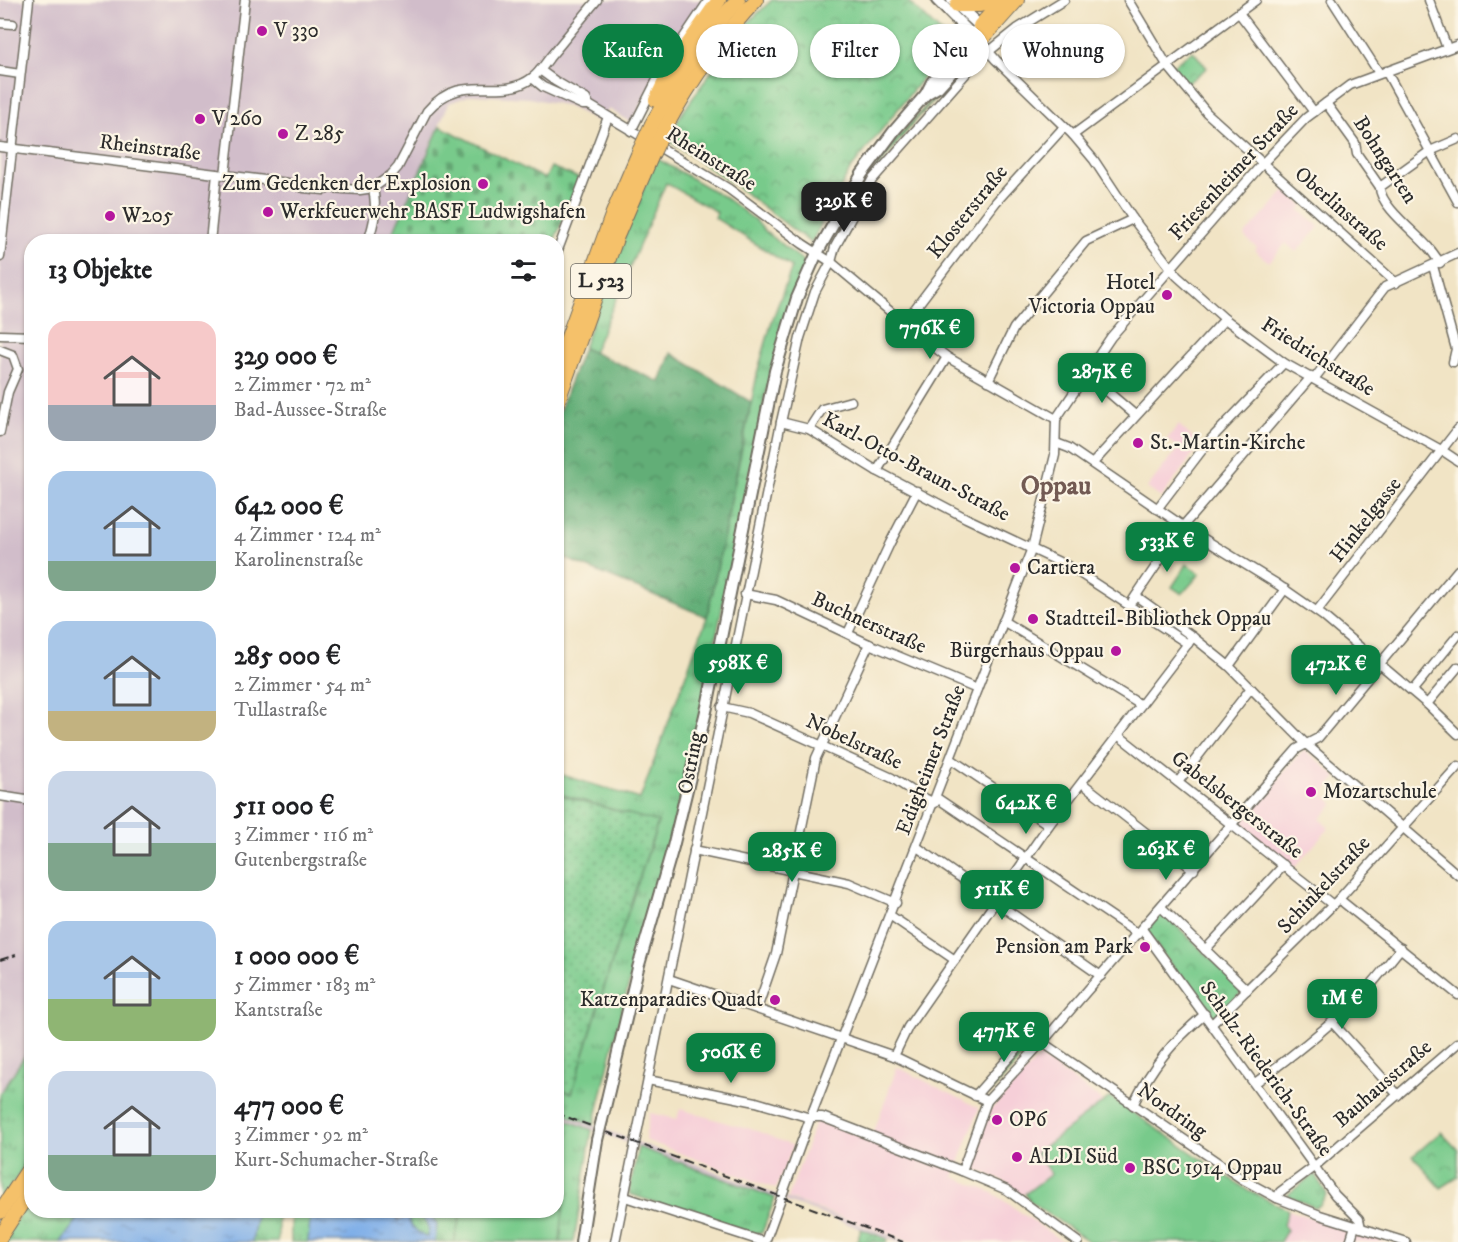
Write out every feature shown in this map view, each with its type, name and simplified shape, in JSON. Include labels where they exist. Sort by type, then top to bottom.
[{"type":"highway","points":[[641,151],[654,125],[672,67],[719,0]]},
{"type":"highway","name":"L 523","points":[[564,347],[632,165],[676,81],[698,49],[738,0]]},
{"type":"highway","name":"L 523","points":[[654,125],[687,87],[732,25],[756,0]]},
{"type":"highway","points":[[955,2],[980,5],[994,0]]},
{"type":"highway","points":[[987,24],[1003,0]]},
{"type":"highway","points":[[989,26],[1017,0]]},
{"type":"highway","name":"L 523","points":[[564,384],[617,236],[641,151]]},
{"type":"highway","points":[[0,1212],[24,1176]]},
{"type":"highway","points":[[0,1237],[24,1200]]},
{"type":"street","points":[[0,257],[3,190],[11,148],[29,0]]},
{"type":"street","points":[[211,234],[245,0]]},
{"type":"street","points":[[370,234],[376,205],[373,188],[398,167],[427,111],[441,98],[460,89],[500,89],[515,86],[532,78],[597,0]]},
{"type":"street","points":[[631,131],[675,48],[710,0]]},
{"type":"street","points":[[936,0],[965,24]]},
{"type":"street","name":"Ostring","points":[[989,50],[1017,29],[1064,0]]},
{"type":"street","name":"Oberlinstraße","points":[[1128,0],[1167,65],[1207,113],[1396,283]]},
{"type":"street","points":[[1073,135],[1256,0]]},
{"type":"street","points":[[1332,0],[1382,72],[1458,202]]},
{"type":"street","points":[[1429,0],[1447,48]]},
{"type":"street","points":[[955,2],[971,24]]},
{"type":"street","points":[[1239,13],[1314,112]]},
{"type":"street","points":[[0,23],[12,24]]},
{"type":"street","name":"Friesenheimer Straße","points":[[1170,268],[1262,164],[1314,112],[1350,85],[1458,45]]},
{"type":"street","name":"Friedrichstraße","points":[[989,52],[1073,135],[1094,160],[1133,219],[1170,268],[1226,319],[1284,363],[1443,451],[1458,462]]},
{"type":"street","name":"Rheinstraße","points":[[540,69],[555,81],[586,99],[589,105],[729,189],[831,262],[947,357],[1056,419]]},
{"type":"street","points":[[0,71],[20,74]]},
{"type":"street","name":"Rheinstraße","points":[[532,78],[550,91],[583,105],[589,105]]},
{"type":"street","points":[[581,1242],[597,1140],[620,1037],[674,847],[704,718],[775,371],[797,298],[817,253],[862,174],[894,131],[926,94],[936,78]]},
{"type":"street","name":"Ostring","points":[[615,1242],[745,594],[800,338],[815,292],[872,180],[962,78]]},
{"type":"street","name":"Bohngarten","points":[[1326,103],[1354,144],[1357,154],[1380,187],[1380,192],[1393,211],[1429,247],[1436,264]]},
{"type":"street","points":[[564,234],[608,117]]},
{"type":"street","name":"Klosterstraße","points":[[904,323],[996,202],[1064,127]]},
{"type":"street","points":[[1380,187],[1430,151],[1458,139]]},
{"type":"street","name":"Rheinstraße","points":[[0,147],[316,187],[360,190],[373,188]]},
{"type":"street","points":[[988,381],[1014,328],[1086,241],[1133,219]]},
{"type":"street","points":[[1130,605],[1183,526],[1312,378],[1385,287],[1458,254]]},
{"type":"street","points":[[1436,264],[1456,350],[1453,362]]},
{"type":"street","points":[[1056,419],[1111,338],[1170,268]]},
{"type":"street","points":[[1093,463],[1226,319]]},
{"type":"street","points":[[0,335],[24,336]]},
{"type":"street","points":[[0,350],[13,355],[18,369],[8,392],[0,432]]},
{"type":"street","points":[[877,471],[947,357]]},
{"type":"street","points":[[1157,509],[1209,441],[1284,363]]},
{"type":"street","points":[[1086,373],[1135,415]]},
{"type":"street","points":[[809,429],[822,409],[851,401]]},
{"type":"street","name":"Edigheimer Straße","points":[[765,1242],[811,1116],[936,801],[1032,549],[1056,444],[1056,419]]},
{"type":"street","name":"Karl-Otto-Braun-Straße","points":[[781,422],[809,429],[877,471],[966,518],[1070,567],[1191,640]]},
{"type":"street","name":"Hinkelgasse","points":[[1317,611],[1458,429]]},
{"type":"street","points":[[1056,444],[1069,447],[1157,509],[1317,611],[1427,704],[1458,734]]},
{"type":"street","points":[[848,633],[917,491]]},
{"type":"street","points":[[962,1171],[987,1101],[1101,976],[1298,749],[1318,738],[1458,570]]},
{"type":"street","points":[[1229,666],[1285,589]]},
{"type":"street","name":"Buchnerstraße","points":[[745,594],[776,600],[869,644],[977,689]]},
{"type":"street","points":[[1136,596],[1191,640],[1229,666],[1306,744],[1458,875]]},
{"type":"street","points":[[1003,621],[1141,705]]},
{"type":"street","points":[[1412,691],[1458,635]]},
{"type":"street","points":[[894,1056],[908,1027],[1049,825],[1191,640]]},
{"type":"street","points":[[758,1009],[776,954],[813,769],[869,644]]},
{"type":"street","points":[[1427,704],[1458,667]]},
{"type":"street","points":[[1178,782],[1251,688]]},
{"type":"street","name":"Nobelstraße","points":[[722,707],[749,713],[892,778],[918,795],[936,801],[1026,859]]},
{"type":"street","name":"Gabelsbergerstraße","points":[[1118,735],[1284,865],[1401,948],[1458,995]]},
{"type":"street","points":[[951,759],[1049,825]]},
{"type":"street","name":"Schinkelstraße","points":[[1212,1024],[1336,902],[1458,766]]},
{"type":"street","points":[[1082,783],[1194,870]]},
{"type":"street","points":[[0,796],[24,800]]},
{"type":"street","points":[[917,847],[1101,976]]},
{"type":"street","points":[[694,850],[860,886],[896,903]]},
{"type":"street","name":"Schulz-Riederich-Straße","points":[[1026,859],[1140,931],[1205,1014],[1335,1196],[1359,1219],[1358,1227]]},
{"type":"street","points":[[1205,950],[1284,865]]},
{"type":"street","points":[[1161,907],[1247,990]]},
{"type":"street","points":[[891,916],[955,960]]},
{"type":"street","points":[[1255,1083],[1332,1022],[1369,987],[1401,948]]},
{"type":"street","points":[[669,979],[894,1056],[987,1101]]},
{"type":"street","points":[[1133,1104],[1162,1055],[1179,1036],[1205,1014]]},
{"type":"street","points":[[1332,1022],[1398,1095]]},
{"type":"street","points":[[975,1096],[1030,1034],[1041,1042]]},
{"type":"street","name":"Nordring","points":[[1041,1042],[1217,1164],[1277,1198],[1320,1215],[1406,1242]]},
{"type":"street","name":"Bauhausstraße","points":[[1277,1198],[1280,1192],[1315,1166],[1458,1043]]},
{"type":"street","points":[[648,1080],[756,1102],[803,1116],[822,1117],[1007,1190],[1078,1242]]},
{"type":"street","points":[[625,1197],[765,1242]]},
{"type":"street","points":[[1350,1242],[1358,1227]]},
{"type":"shaded area","points":[[0,0],[707,0],[684,31],[684,24],[582,24],[582,78],[655,78],[632,123],[609,109],[600,122],[565,105],[529,98],[471,95],[449,103],[392,234],[24,234],[24,1058],[0,1094]]},
{"type":"shaded area","points":[[1286,190],[1303,205],[1300,210],[1319,227],[1296,252],[1286,243],[1269,262],[1255,251],[1257,248],[1244,236]]},
{"type":"shaded area","points":[[1179,425],[1200,445],[1161,498],[1147,488],[1178,448],[1167,439]]},
{"type":"shaded area","points":[[1304,749],[1337,777],[1323,794],[1334,804],[1320,819],[1329,828],[1294,868],[1239,824]]},
{"type":"shaded area","points":[[1040,1056],[1104,1102],[1036,1153],[1051,1174],[1021,1196],[1007,1183],[968,1165],[987,1114]]},
{"type":"shaded area","points":[[897,1067],[979,1108],[954,1177],[993,1193],[1063,1242],[913,1242],[788,1198],[816,1120],[871,1140]]},
{"type":"shaded area","points":[[680,1109],[750,1128],[793,1146],[776,1189],[645,1140],[650,1113],[677,1119]]},
{"type":"shaded area","points":[[564,1114],[909,1242],[897,1242],[564,1119]]},
{"type":"shaded area","points":[[1288,1210],[1387,1242],[1280,1242],[1287,1230],[1283,1225]]},
{"type":"green space","points":[[772,0],[907,0],[932,24],[912,24],[912,78],[923,78],[850,170],[811,243],[732,183],[668,140],[681,115],[707,78],[798,78],[798,24],[746,24]]},
{"type":"green space","points":[[1193,51],[1207,68],[1185,85],[1171,67]]},
{"type":"green space","points":[[952,78],[954,78],[892,150],[852,210],[847,207],[895,140]]},
{"type":"green space","points":[[440,126],[545,179],[551,167],[581,179],[557,234],[393,234]]},
{"type":"green space","points":[[656,158],[724,197],[807,264],[770,373],[698,726],[673,827],[623,1005],[594,1125],[564,1114],[564,1090],[572,1093],[617,945],[658,823],[564,795],[564,775],[640,799],[707,617],[758,370],[772,321],[792,267],[715,218],[717,212],[666,183],[593,353],[583,348],[619,248]]},
{"type":"green space","points":[[583,348],[660,382],[671,353],[751,402],[707,617],[564,558],[564,399]]},
{"type":"green space","points":[[1187,564],[1200,574],[1182,594],[1172,587]]},
{"type":"green space","points":[[564,796],[658,822],[617,945],[572,1093],[564,1090]]},
{"type":"green space","points":[[1161,911],[1244,990],[1212,1021],[1145,930]]},
{"type":"green space","points":[[1028,1040],[1031,1040],[1033,1045],[988,1093],[986,1089]]},
{"type":"green space","points":[[24,1057],[24,1167],[0,1203],[0,1094]]},
{"type":"green space","name":"BSC 1914 Oppau","points":[[1110,1097],[1246,1189],[1288,1210],[1283,1225],[1287,1230],[1280,1242],[1090,1242],[1032,1203],[1025,1194],[1051,1174],[1036,1153]]},
{"type":"green space","points":[[564,1119],[592,1130],[574,1242],[560,1242],[565,1189]]},
{"type":"green space","points":[[1441,1132],[1458,1150],[1458,1177],[1441,1188],[1413,1156]]},
{"type":"green space","points":[[638,1147],[775,1198],[762,1233],[752,1233],[629,1194]]},
{"type":"green space","points":[[1313,1175],[1327,1194],[1319,1206],[1314,1207],[1287,1195]]},
{"type":"green space","points":[[24,1208],[24,1218],[79,1218],[61,1242],[2,1242]]},
{"type":"green space","points":[[256,1218],[278,1218],[278,1242],[252,1242]]},
{"type":"green space","points":[[291,1218],[310,1218],[308,1242],[291,1242]]},
{"type":"green space","points":[[409,1218],[423,1218],[428,1228],[427,1237],[415,1229]]},
{"type":"green space","points":[[433,1218],[460,1218],[454,1242],[435,1242],[437,1225]]},
{"type":"green space","points":[[460,1218],[562,1218],[560,1242],[454,1242]]},
{"type":"green space","points":[[861,1229],[887,1239],[887,1242],[857,1242]]},
{"type":"water","points":[[79,1218],[256,1218],[252,1242],[61,1242]]},
{"type":"water","points":[[310,1218],[397,1218],[399,1221],[409,1218],[410,1224],[427,1237],[428,1228],[423,1218],[433,1218],[437,1225],[435,1242],[308,1242]]},
{"type":"railway","points":[[0,960],[16,955]]},
{"type":"railway","points":[[564,1116],[903,1242]]},
{"type":"place","name":"V 330","points":[[262,31]]},
{"type":"place","name":"V 260","points":[[200,119]]},
{"type":"place","name":"Z 285","points":[[283,134]]},
{"type":"place","name":"Zum Gedenken der Explosion","points":[[483,184]]},
{"type":"place","name":"Werkfeuerwehr BASF Ludwigshafen","points":[[268,212]]},
{"type":"place","name":"W205","points":[[110,216]]},
{"type":"place","name":"Hotel Victoria Oppau","points":[[1167,295]]},
{"type":"place","name":"St.-Martin-Kirche","points":[[1138,443]]},
{"type":"place","name":"Cartiera","points":[[1015,568]]},
{"type":"place","name":"Stadtteil-Bibliothek Oppau","points":[[1033,619]]},
{"type":"place","name":"Bürgerhaus Oppau","points":[[1116,651]]},
{"type":"place","name":"Mozartschule","points":[[1311,792]]},
{"type":"place","name":"Pension am Park","points":[[1145,947]]},
{"type":"place","name":"Katzenparadies Quadt","points":[[775,1000]]},
{"type":"place","name":"OP6","points":[[997,1120]]},
{"type":"place","name":"ALDI Süd","points":[[1017,1157]]},
{"type":"place","name":"BSC 1914 Oppau","points":[[1130,1168]]},
{"type":"district","name":"Oppau","points":[[1056,486]]}]
